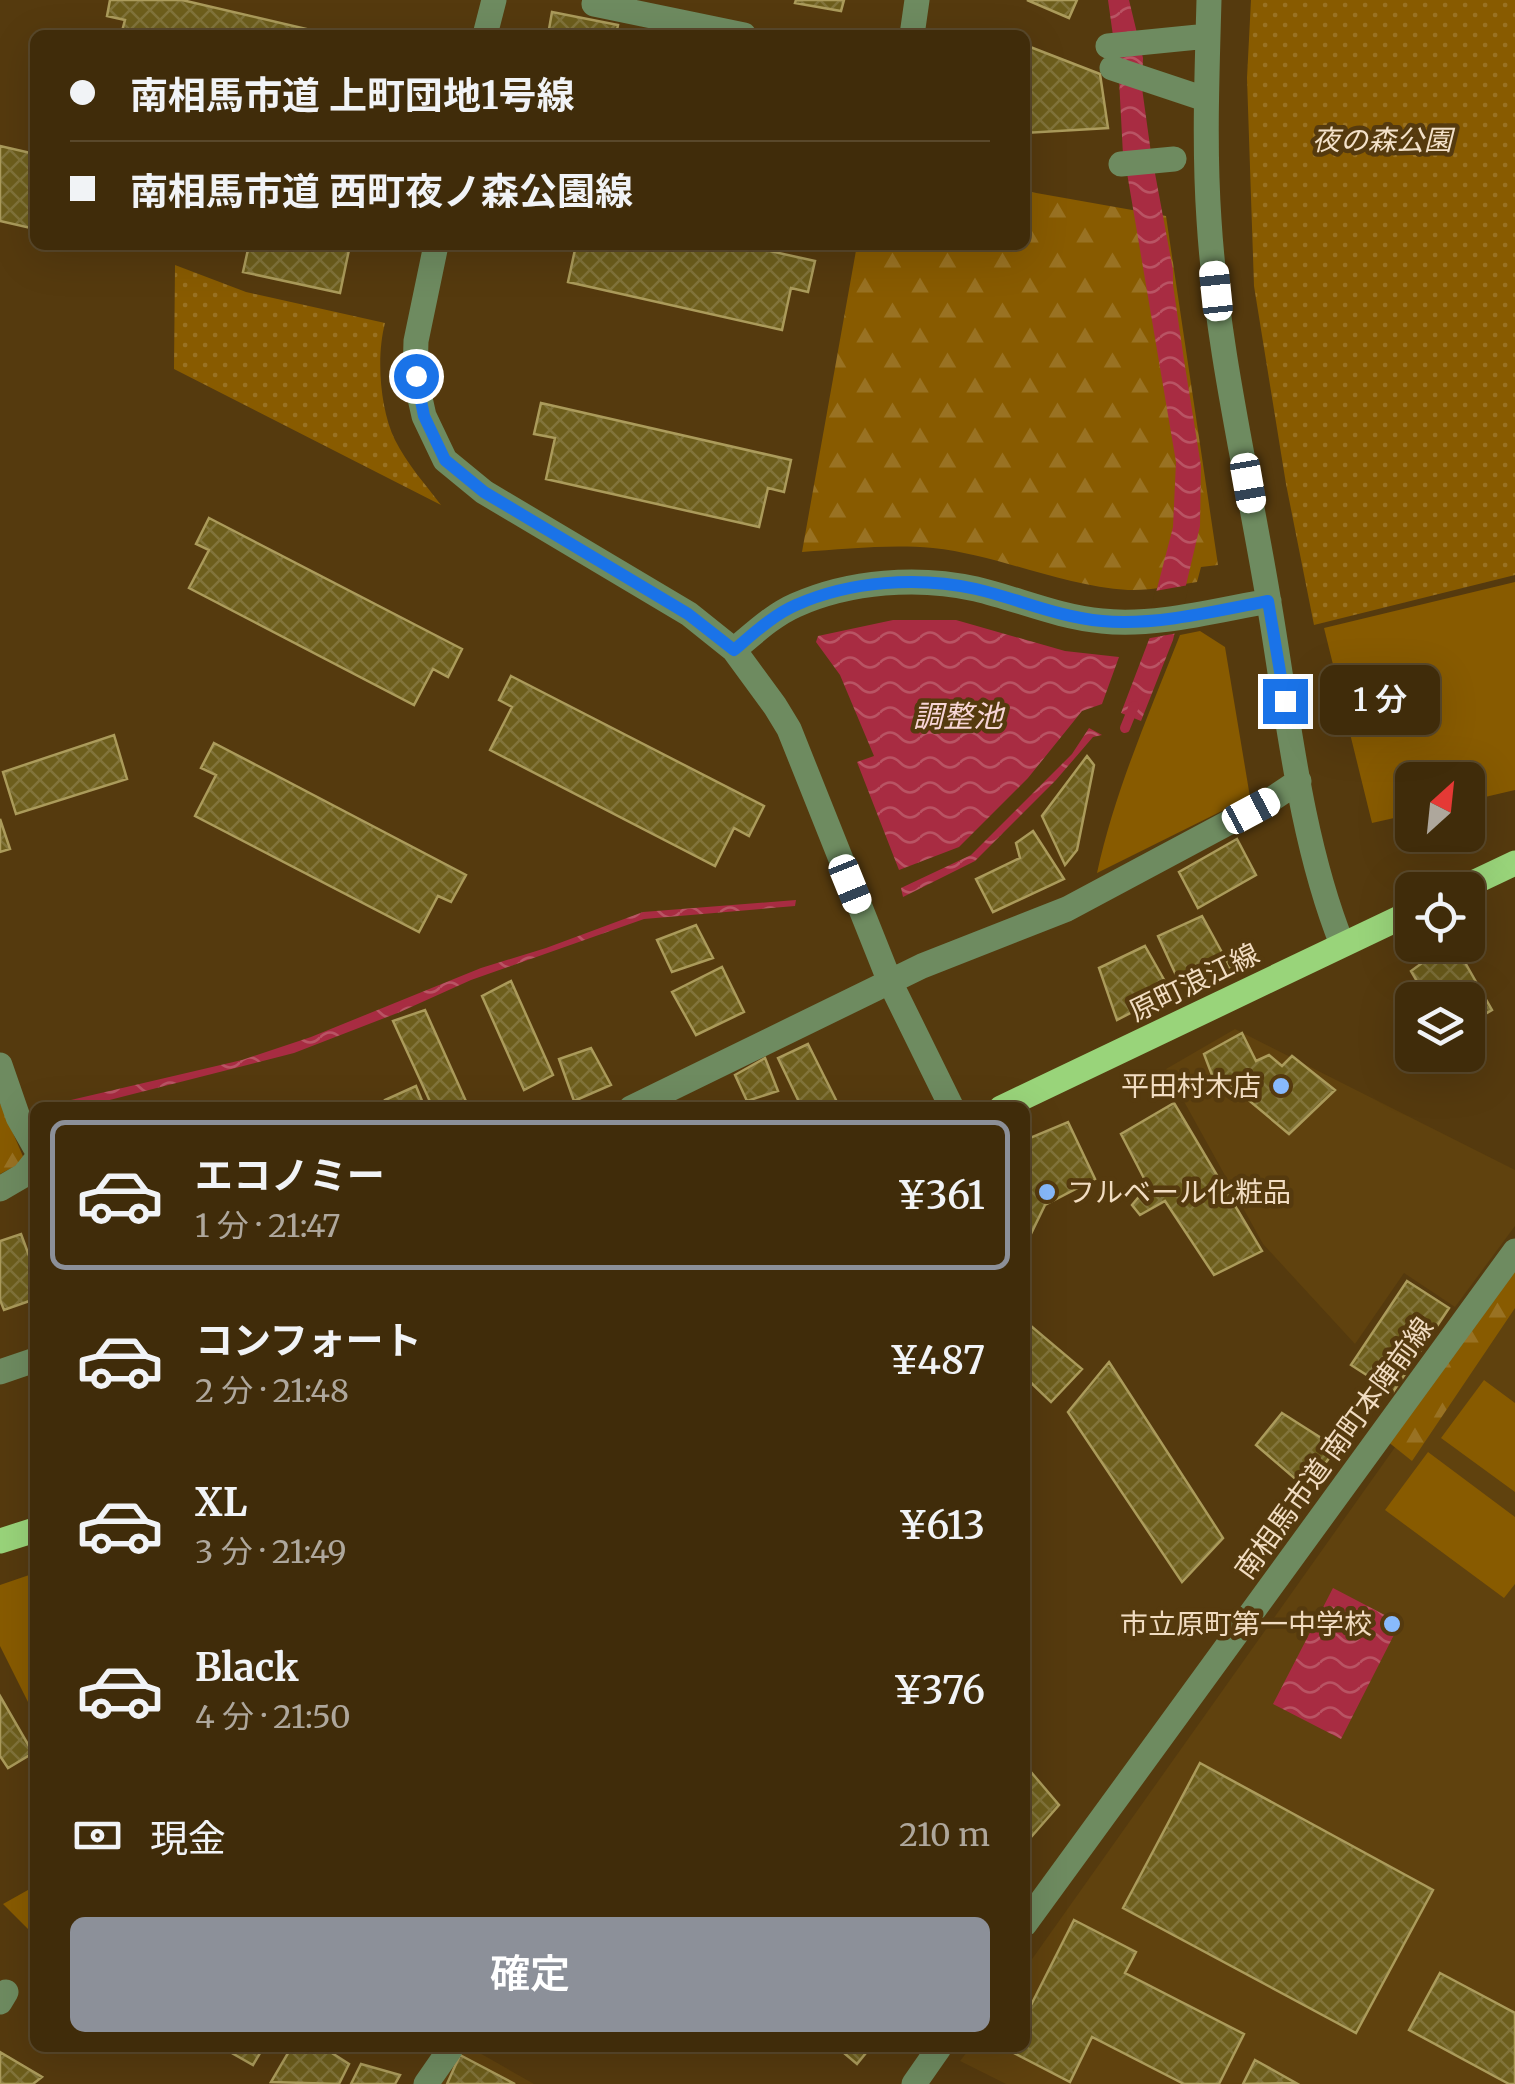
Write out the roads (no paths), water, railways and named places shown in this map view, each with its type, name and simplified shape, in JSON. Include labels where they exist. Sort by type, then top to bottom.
[{"type":"main road","points":[[1485,877],[1515,863]]},
{"type":"main road","name":"原町浪江線","points":[[1013,1102],[1395,920]]},
{"type":"main road","points":[[0,1542],[30,1532]]},
{"type":"street","points":[[486,30],[494,0]]},
{"type":"street","points":[[913,30],[917,0]]},
{"type":"street","points":[[1209,0],[1205,99],[1209,222],[1220,325],[1299,781],[1326,902],[1342,944]]},
{"type":"street","points":[[594,4],[720,30]]},
{"type":"street","points":[[1205,99],[1146,78],[1110,57],[1143,43],[1208,36]]},
{"type":"street","points":[[1121,164],[1165,160]]},
{"type":"street","points":[[435,250],[416,341],[416,376],[424,416],[445,460],[484,492],[688,614],[734,650],[788,730],[890,982],[949,1102]]},
{"type":"street","points":[[734,650],[794,606],[842,590],[894,582],[961,586],[1078,618],[1108,622],[1183,616],[1268,601]]},
{"type":"street","points":[[643,1102],[922,966],[1067,909],[1269,801],[1299,781]]},
{"type":"street","points":[[0,1065],[18,1118],[30,1139]]},
{"type":"street","points":[[0,1189],[30,1167]]},
{"type":"street","name":"南相馬市道 南町本陣前線","points":[[1030,1909],[1515,1251]]},
{"type":"street","points":[[0,1372],[30,1362]]},
{"type":"street","points":[[426,2084],[448,2052]]},
{"type":"street","points":[[914,2084],[936,2052]]},
{"type":"water","points":[[1108,0],[1129,0],[1143,58],[1142,88],[1151,153],[1123,155],[1119,79]]},
{"type":"water","points":[[1154,168],[1201,466],[1200,526],[1173,640],[1141,721],[1121,713],[1153,629],[1152,608],[1173,527],[1176,462],[1127,173]]},
{"type":"water","name":"調整池","points":[[893,620],[956,620],[1065,651],[1119,657],[1102,704],[1082,711],[1028,778],[959,847],[899,870],[857,762],[874,756],[840,675],[816,642],[818,636]]},
{"type":"water","points":[[1089,728],[1102,735],[1093,737],[975,861],[903,897],[901,888],[971,855],[1072,754]]},
{"type":"water","points":[[796,900],[795,906],[644,919],[471,980],[294,1053],[102,1102],[62,1102],[242,1060],[311,1037],[481,968],[643,912]]},
{"type":"water","points":[[1333,1588],[1400,1623],[1341,1739],[1273,1704]]},
{"type":"waterway","points":[[1125,728],[1134,706]]},
{"type":"place","name":"平田村木店","points":[[1281,1086]]},
{"type":"place","name":"フルベール化粧品","points":[[1047,1192]]},
{"type":"place","name":"市立原町第一中学校","points":[[1392,1624]]},
{"type":"park label","name":"夜の森公園","points":[[1382,140]]}]
